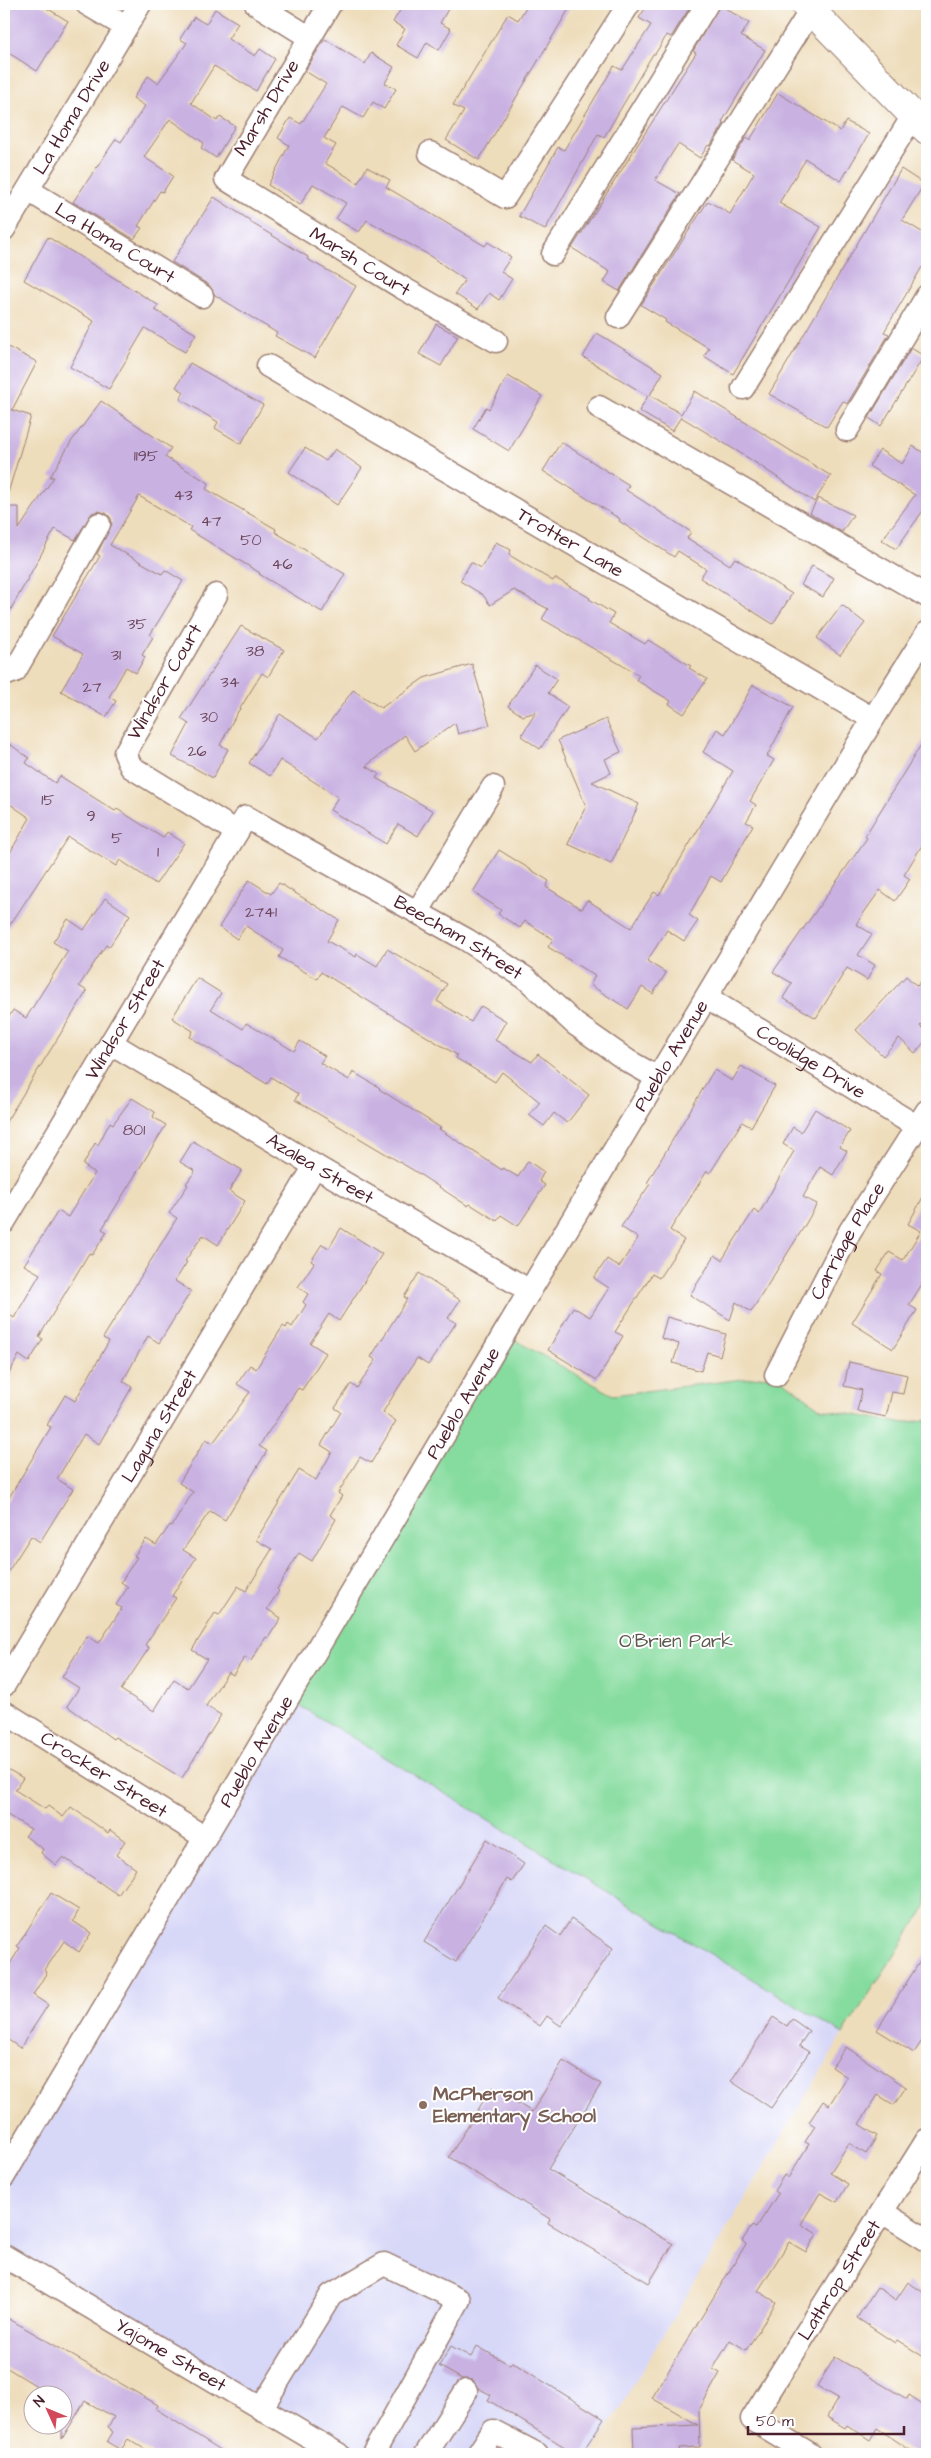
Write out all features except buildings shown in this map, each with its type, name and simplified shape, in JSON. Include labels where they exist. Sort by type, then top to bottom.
[{"type":"main road","points":[[808,7],[920,123]]},
{"type":"street","points":[[87,4],[126,27]]},
{"type":"street","name":"La Homa Drive","points":[[4,229],[140,4]]},
{"type":"street","points":[[256,4],[309,37]]},
{"type":"street","name":"Marsh Drive","points":[[226,179],[330,4]]},
{"type":"street","points":[[430,152],[505,197],[628,4]]},
{"type":"street","points":[[553,254],[707,4]]},
{"type":"street","points":[[618,317],[808,7]]},
{"type":"street","points":[[743,388],[920,123]]},
{"type":"street","name":"Marsh Court","points":[[226,179],[401,287],[496,341]]},
{"type":"street","name":"La Homa Court","points":[[28,190],[202,296]]},
{"type":"street","points":[[847,430],[927,296]]},
{"type":"street","name":"Trotter Lane","points":[[268,366],[873,719]]},
{"type":"street","points":[[599,407],[927,596]]},
{"type":"street","points":[[4,675],[15,671],[99,524]]},
{"type":"street","name":"Windsor Court","points":[[216,594],[125,753],[130,767],[242,824]]},
{"type":"street","name":"Pueblo Avenue","points":[[4,2176],[530,1290],[873,719],[927,633]]},
{"type":"street","points":[[418,911],[493,787]]},
{"type":"street","name":"Beecham Street","points":[[242,824],[418,911],[527,979],[575,1024],[628,1061],[658,1078]]},
{"type":"street","name":"Windsor Street","points":[[4,1222],[242,824]]},
{"type":"street","name":"Coolidge Drive","points":[[707,998],[922,1118]]},
{"type":"street","name":"Azalea Street","points":[[111,1043],[315,1166],[530,1290]]},
{"type":"street","name":"Carriage Place","points":[[776,1375],[850,1232],[922,1118]]},
{"type":"street","name":"Laguna Street","points":[[4,1685],[315,1166]]},
{"type":"street","name":"Crocker Street","points":[[4,1712],[204,1837]]},
{"type":"street","name":"Lathrop Street","points":[[810,2454],[752,2420],[927,2140]]},
{"type":"street","points":[[882,2212],[927,2240]]},
{"type":"street","name":"Yajome Street","points":[[4,2256],[338,2454]]},
{"type":"street","points":[[261,2408],[331,2295],[384,2264],[459,2300],[373,2454]]},
{"type":"street","points":[[426,2454],[466,2391]]},
{"type":"street","points":[[478,2454],[493,2431],[537,2454]]},
{"type":"shaded area","name":"McPherson Elementary School","points":[[287,1698],[843,2034],[592,2454],[338,2454],[4,2256],[4,2176]]},
{"type":"green space","name":"O'Brien Park","points":[[504,1334],[613,1395],[776,1375],[821,1409],[900,1423],[927,1420],[927,1905],[843,2034],[287,1698]]},
{"type":"place","name":"McPherson Elementary School","points":[[423,2105]]}]
